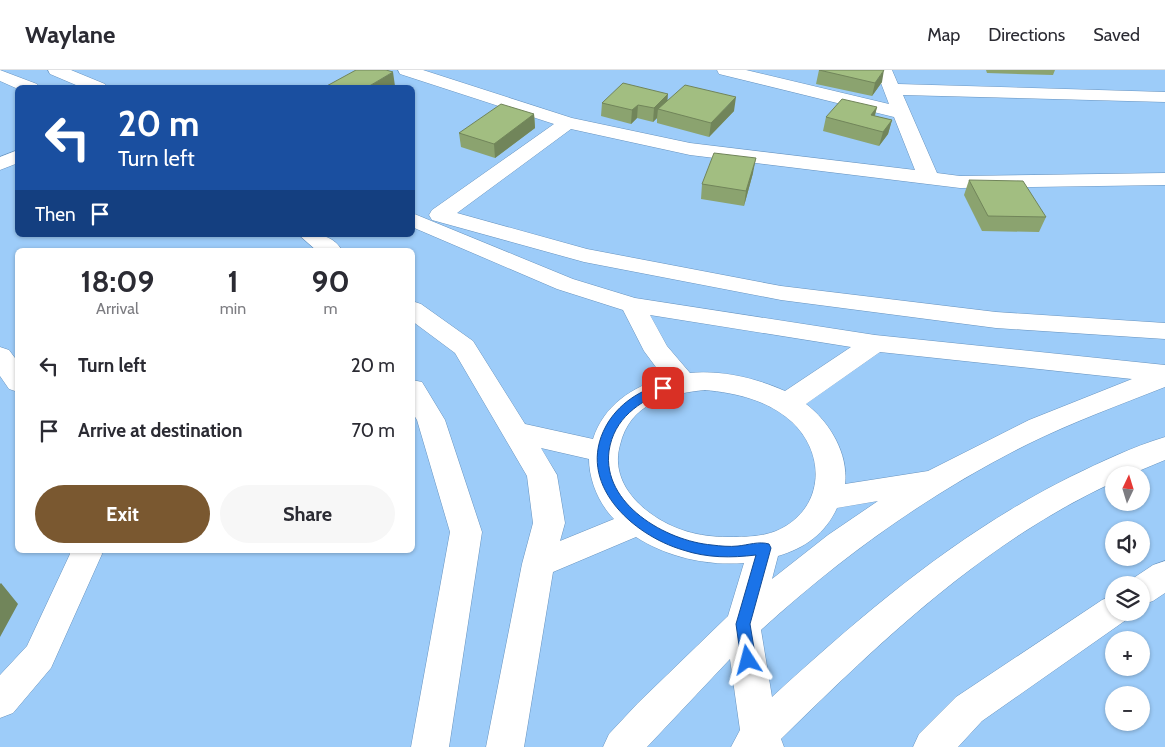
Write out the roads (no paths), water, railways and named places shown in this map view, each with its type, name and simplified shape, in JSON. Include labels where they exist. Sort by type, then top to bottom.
[{"type":"street","points":[[56,70],[92,85]]},
{"type":"street","points":[[406,70],[568,123],[690,149],[960,182],[1165,179]]},
{"type":"street","points":[[725,70],[902,113]]},
{"type":"street","points":[[884,70],[929,179]]},
{"type":"street","points":[[0,75],[24,85]]},
{"type":"street","points":[[893,89],[1165,97]]},
{"type":"street","points":[[440,215],[568,123]]},
{"type":"street","points":[[0,164],[15,157]]},
{"type":"street","points":[[415,208],[584,255],[781,293],[996,320],[1165,331]]},
{"type":"street","points":[[415,220],[565,284],[632,305],[875,343],[1165,375]]},
{"type":"street","points":[[292,237],[301,248]]},
{"type":"street","points":[[313,237],[328,248]]},
{"type":"street","points":[[632,305],[657,351],[683,383]]},
{"type":"street","points":[[415,312],[464,347],[542,476],[549,523],[538,564],[506,747]]},
{"type":"street","points":[[786,404],[875,343]]},
{"type":"street","points":[[0,356],[15,378]]},
{"type":"street","points":[[622,747],[673,691],[743,624],[809,567],[866,525],[937,480],[999,446],[1052,421],[1165,375]]},
{"type":"street","points":[[705,381],[727,383],[768,394],[802,416],[815,430],[826,446],[831,463],[832,480],[828,498],[820,514],[806,528],[787,540],[764,548],[738,552],[711,551],[685,546],[660,536],[639,522],[622,506],[610,488],[604,470],[603,452],[607,435],[615,420],[628,406],[644,395],[683,383],[705,381]]},
{"type":"street","points":[[415,394],[431,420],[466,532],[430,747]]},
{"type":"street","points":[[516,432],[603,452]]},
{"type":"street","points":[[758,743],[844,654],[902,604],[972,550],[1043,506],[1098,477],[1165,448]]},
{"type":"street","points":[[828,498],[937,480]]},
{"type":"street","points":[[538,564],[639,522]]},
{"type":"street","points":[[758,743],[743,624],[764,548]]},
{"type":"street","points":[[0,701],[39,657],[86,553]]},
{"type":"street","points":[[1150,585],[1165,575]]},
{"type":"street","points":[[932,747],[969,709],[1105,616]]}]
